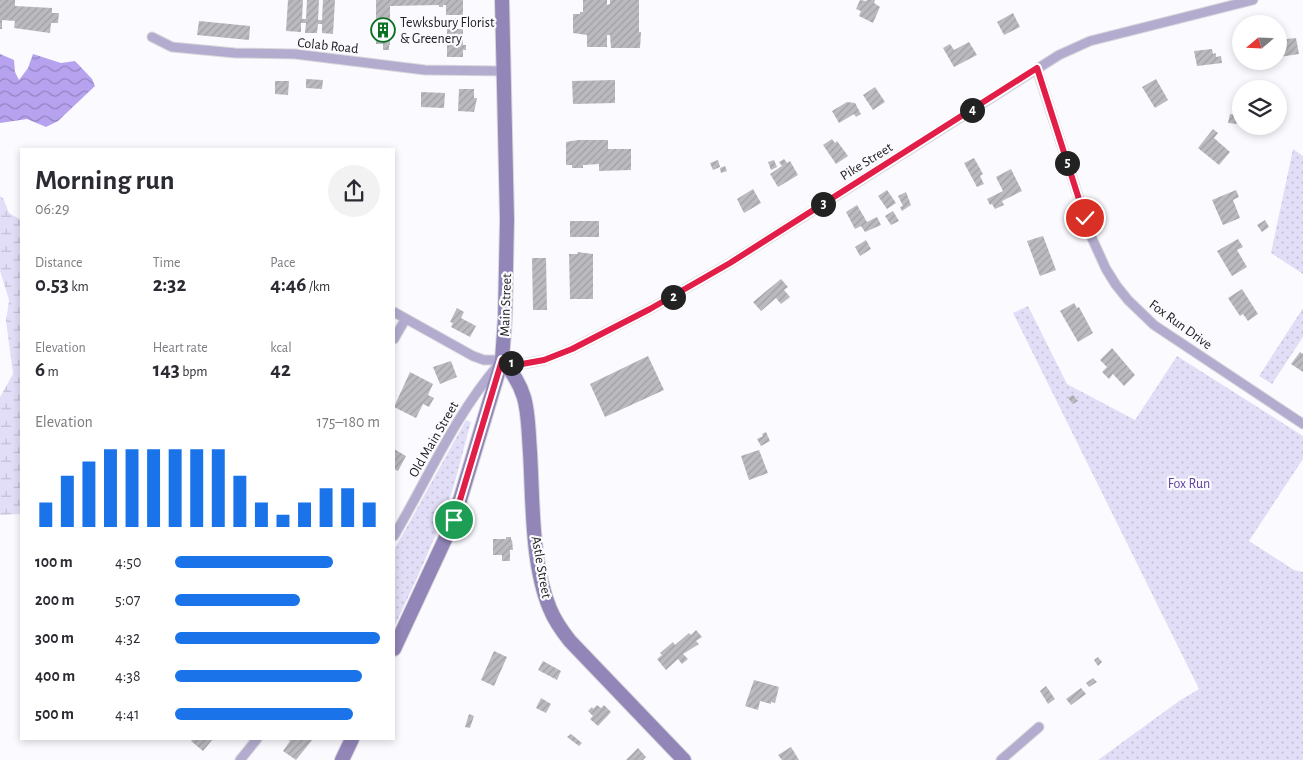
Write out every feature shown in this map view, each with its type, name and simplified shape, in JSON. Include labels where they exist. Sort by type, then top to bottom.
[{"type":"main road","name":"Main Street","points":[[395,647],[454,520],[502,360],[505,318],[507,219],[502,0]]},
{"type":"main road","name":"Astle Street","points":[[502,360],[514,374],[526,402],[537,553],[541,582],[550,610],[570,641],[684,760]]},
{"type":"main road","points":[[342,760],[352,740]]},
{"type":"street","name":"Pike Street","points":[[395,313],[405,320],[484,360],[502,360],[522,364],[544,360],[572,349],[657,306],[730,263],[1059,55],[1090,42],[1253,0]]},
{"type":"street","name":"Colab Road","points":[[152,37],[172,47],[235,53],[295,54],[425,70],[503,71]]},
{"type":"street","name":"Fox Run Drive","points":[[1037,68],[1091,236],[1106,269],[1116,285],[1128,300],[1154,325],[1303,424]]},
{"type":"street","points":[[395,338],[405,320]]},
{"type":"street","name":"Old Main Street","points":[[395,534],[463,412],[502,360]]},
{"type":"street","points":[[1001,760],[1039,727]]},
{"type":"street","points":[[240,760],[256,740]]},
{"type":"green space","points":[[1293,149],[1303,156],[1303,274],[1271,253]]},
{"type":"green space","points":[[0,196],[3,198],[9,213],[20,219],[20,514],[0,515],[0,397],[13,374],[6,321],[9,300],[0,271]]},
{"type":"green space","name":"Fox Run","points":[[1028,306],[1067,384],[1135,420],[1177,356],[1303,436],[1303,459],[1249,541],[1294,570],[1303,572],[1303,760],[1098,760],[1179,701],[1199,689],[1013,313]]},
{"type":"green space","points":[[1303,308],[1303,337],[1272,384],[1259,376]]},
{"type":"green space","points":[[466,420],[471,422],[448,503],[395,625],[395,548]]},
{"type":"water","points":[[0,54],[14,60],[15,72],[19,80],[28,68],[33,54],[61,63],[75,61],[92,79],[95,86],[58,121],[46,127],[27,119],[0,123]]},
{"type":"building","points":[[0,0],[15,0],[15,6],[52,8],[52,13],[59,13],[58,23],[51,23],[50,33],[14,28],[15,21],[2,20],[2,29],[0,29]]},
{"type":"building","points":[[288,0],[303,0],[302,19],[306,19],[307,0],[319,0],[318,20],[322,20],[323,0],[335,0],[333,34],[322,33],[322,24],[318,24],[317,33],[305,33],[306,23],[301,23],[301,32],[286,31]]},
{"type":"building","name":"Tewksbury Florist & Greenery","points":[[376,0],[463,0],[463,15],[446,15],[446,5],[443,5],[443,7],[439,7],[439,5],[390,6],[390,45],[389,50],[383,50],[383,44],[376,44]]},
{"type":"building","points":[[583,0],[607,0],[607,5],[610,4],[610,0],[639,0],[640,48],[611,48],[610,35],[607,35],[607,47],[587,47],[587,35],[573,33],[573,14],[583,12]]},
{"type":"building","points":[[860,0],[875,0],[874,3],[880,7],[873,23],[859,16],[861,11],[856,9]]},
{"type":"building","points":[[1013,13],[1020,27],[1004,35],[997,22]]},
{"type":"building","points":[[447,18],[459,18],[457,29],[463,29],[463,45],[466,45],[466,50],[463,50],[463,57],[447,57]]},
{"type":"building","points":[[199,21],[250,26],[249,40],[197,35]]},
{"type":"building","points":[[1296,38],[1299,54],[1288,56],[1288,39]]},
{"type":"building","points":[[969,42],[977,55],[954,67],[943,48],[950,44],[954,50]]},
{"type":"building","points":[[1212,49],[1213,54],[1216,53],[1216,57],[1221,56],[1222,63],[1197,66],[1194,51]]},
{"type":"building","points":[[306,79],[323,80],[322,89],[306,88]]},
{"type":"building","points":[[1156,79],[1168,100],[1155,108],[1142,87]]},
{"type":"building","points":[[615,80],[615,103],[573,104],[572,81]]},
{"type":"building","points":[[275,81],[289,81],[288,95],[275,94]]},
{"type":"building","points":[[875,87],[885,102],[873,110],[863,95]]},
{"type":"building","points":[[459,89],[474,89],[474,98],[477,98],[474,112],[458,111]]},
{"type":"building","points":[[421,92],[445,93],[444,108],[421,107]]},
{"type":"building","points":[[847,102],[855,103],[861,114],[856,117],[854,114],[839,123],[832,111]]},
{"type":"building","points":[[1230,114],[1232,114],[1232,123],[1228,123]]},
{"type":"building","points":[[1213,129],[1218,133],[1214,138],[1230,152],[1219,165],[1198,148]]},
{"type":"building","points":[[832,139],[835,143],[837,141],[848,156],[836,164],[823,145]]},
{"type":"building","points":[[608,140],[608,149],[631,149],[631,170],[599,171],[599,164],[583,165],[583,168],[572,168],[572,165],[566,165],[566,142]]},
{"type":"building","points":[[974,158],[983,174],[980,176],[984,184],[977,187],[964,163]]},
{"type":"building","points":[[784,159],[787,163],[790,161],[798,175],[778,187],[770,174],[782,166],[779,162]]},
{"type":"building","points":[[718,160],[720,167],[713,170],[710,163]]},
{"type":"building","points":[[774,160],[777,167],[771,170],[768,162]]},
{"type":"building","points":[[725,166],[727,171],[721,173],[720,168]]},
{"type":"building","points":[[1011,169],[1022,191],[1002,201],[1004,205],[995,209],[987,199],[1003,191],[996,177]]},
{"type":"building","points":[[753,189],[761,203],[744,213],[737,199]]},
{"type":"building","points":[[887,190],[896,203],[887,209],[878,196]]},
{"type":"building","points":[[1236,190],[1239,197],[1233,200],[1240,218],[1223,225],[1212,200]]},
{"type":"building","points":[[906,192],[911,205],[902,211],[900,207],[903,206],[898,196]]},
{"type":"building","points":[[857,205],[867,222],[877,217],[881,225],[865,232],[861,226],[855,229],[846,212]]},
{"type":"building","points":[[893,211],[899,221],[891,225],[885,216]]},
{"type":"building","points":[[1265,220],[1269,227],[1262,232],[1257,225]]},
{"type":"building","points":[[570,221],[599,221],[599,237],[570,237]]},
{"type":"building","points":[[1043,236],[1056,270],[1040,276],[1027,241]]},
{"type":"building","points":[[1238,239],[1243,247],[1237,250],[1247,267],[1232,276],[1217,251]]},
{"type":"building","points":[[866,240],[871,249],[860,256],[855,247]]},
{"type":"building","points":[[577,252],[593,254],[593,299],[570,299],[569,254],[578,254]]},
{"type":"building","points":[[532,258],[546,258],[547,310],[533,310]]},
{"type":"building","points":[[781,279],[788,287],[784,290],[790,297],[781,304],[776,298],[761,311],[753,302]]},
{"type":"building","points":[[1242,289],[1258,314],[1248,321],[1243,314],[1240,316],[1228,298]]},
{"type":"building","points":[[1074,303],[1077,308],[1079,307],[1093,333],[1078,342],[1060,311]]},
{"type":"building","points":[[457,308],[464,312],[461,318],[476,326],[470,337],[451,327],[453,323],[450,322]]},
{"type":"building","points":[[1112,348],[1135,375],[1124,386],[1113,374],[1109,379],[1102,372],[1107,367],[1100,360]]},
{"type":"building","points":[[1300,352],[1303,354],[1303,372],[1291,364]]},
{"type":"building","points":[[648,356],[664,390],[605,417],[590,384]]},
{"type":"building","points":[[451,361],[457,377],[440,384],[433,367]]},
{"type":"building","points":[[410,372],[433,384],[428,395],[434,398],[429,407],[423,404],[416,418],[395,408]]},
{"type":"building","points":[[1073,395],[1078,401],[1073,404],[1068,398]]},
{"type":"building","points":[[766,432],[770,441],[761,446],[757,439]]},
{"type":"building","points":[[395,450],[406,456],[398,471],[395,470]]},
{"type":"building","points":[[759,450],[768,473],[749,480],[741,456]]},
{"type":"building","points":[[506,537],[511,537],[513,550],[510,550],[510,561],[502,561],[502,555],[493,555],[493,539],[506,539]]},
{"type":"building","points":[[696,630],[702,637],[696,641],[699,644],[683,654],[688,659],[682,664],[678,659],[666,670],[657,659],[662,655],[660,653],[673,642],[675,645],[689,633],[691,635]]},
{"type":"building","points":[[494,651],[507,657],[494,686],[481,680]]},
{"type":"building","points":[[1098,657],[1102,662],[1098,666],[1094,660]]},
{"type":"building","points":[[543,661],[561,671],[557,680],[538,670]]},
{"type":"building","points":[[1093,678],[1097,682],[1089,687],[1086,683]]},
{"type":"building","points":[[754,680],[779,687],[775,703],[771,702],[771,704],[760,701],[758,710],[745,706]]},
{"type":"building","points":[[1046,686],[1055,699],[1048,704],[1040,691]]},
{"type":"building","points":[[1081,688],[1086,694],[1071,705],[1066,699]]},
{"type":"building","points":[[541,698],[551,704],[546,713],[536,708]]},
{"type":"building","points":[[597,705],[601,708],[604,705],[611,712],[598,726],[590,719],[593,716],[588,711]]},
{"type":"building","points":[[469,714],[474,716],[470,728],[465,727]]},
{"type":"building","points":[[571,734],[582,743],[579,746],[567,737]]},
{"type":"building","points":[[192,740],[212,740],[203,751]]},
{"type":"building","points":[[288,740],[312,740],[296,760],[283,751],[290,741]]},
{"type":"building","points":[[791,747],[799,760],[782,760],[778,755]]},
{"type":"building","points":[[638,748],[646,757],[643,760],[626,760]]},
{"type":"place","name":"Tewksbury Florist & Greenery","points":[[383,30]]},
{"type":"route","points":[[454,520],[502,360],[522,364],[544,360],[572,349],[650,309],[730,263],[1037,68],[1085,218]]}]
